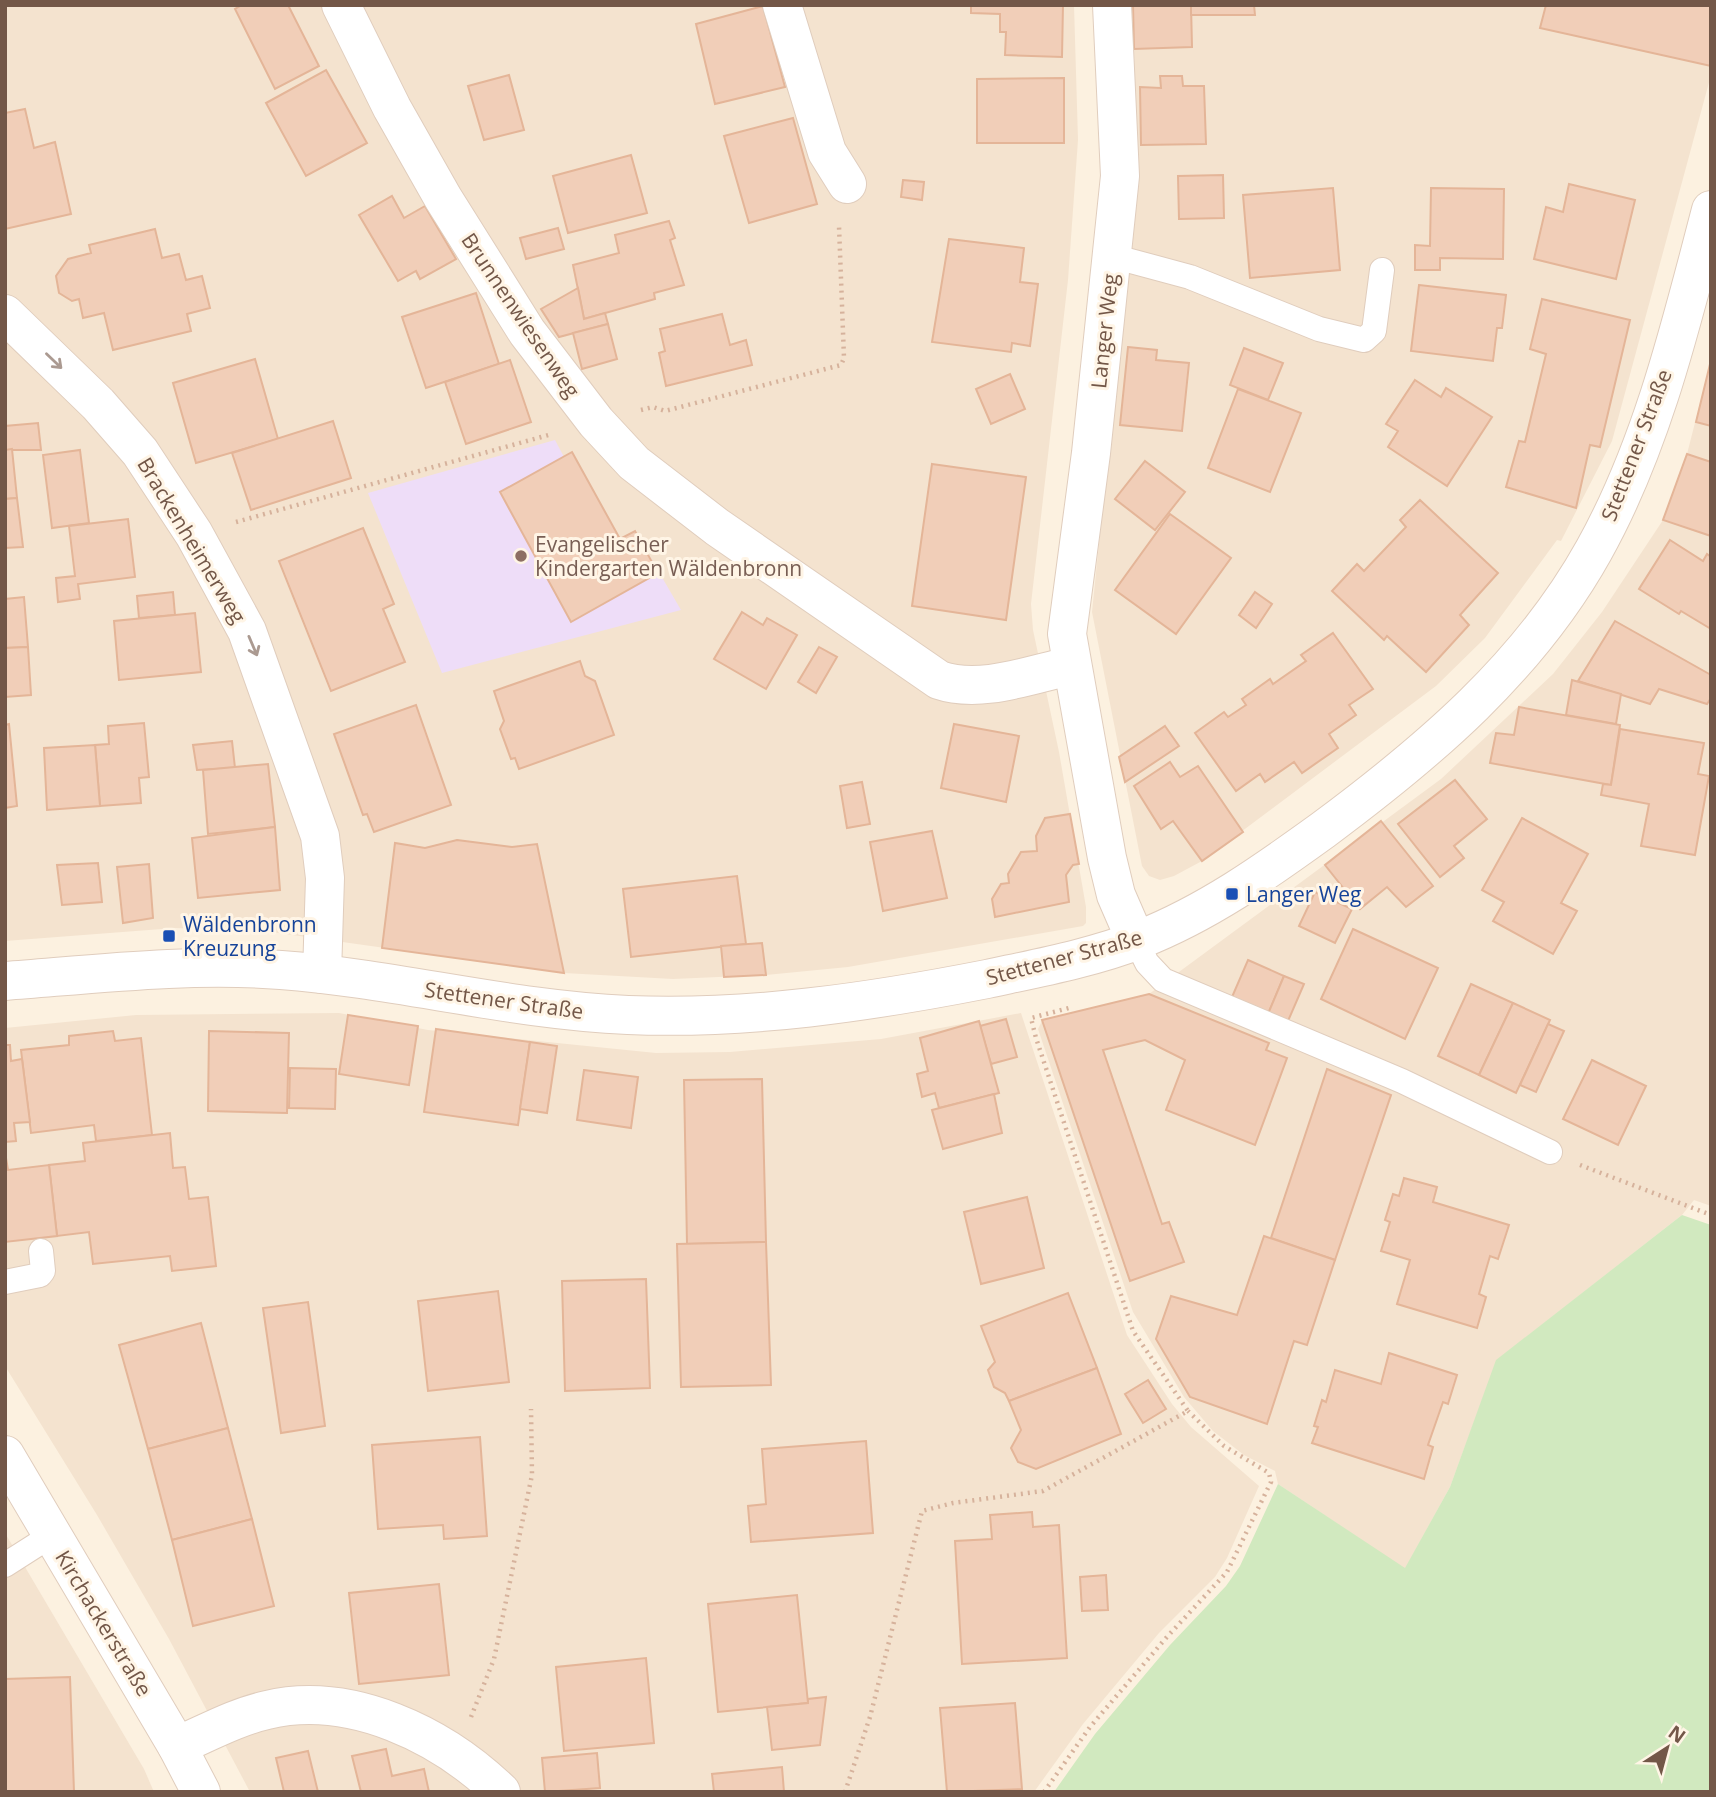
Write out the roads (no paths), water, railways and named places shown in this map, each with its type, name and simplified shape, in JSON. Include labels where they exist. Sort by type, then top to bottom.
[{"type":"street","name":"Brunnenwiesenweg","points":[[341,5],[403,129],[449,209],[527,332],[596,422],[652,478],[804,589],[932,677],[967,686],[1070,666]]},
{"type":"street","points":[[782,5],[827,152],[847,184]]},
{"type":"street","name":"Langer Weg","points":[[1112,5],[1119,176],[1080,548],[1067,622],[1070,666],[1112,879],[1136,941]]},
{"type":"street","name":"Stettener Straße","points":[[5,981],[174,968],[240,968],[322,974],[528,1006],[675,1015],[822,1005],[925,991],[1071,960],[1136,941],[1176,924],[1232,894],[1351,809],[1440,737],[1531,645],[1593,552],[1626,484],[1658,395],[1711,210]]},
{"type":"street","name":"Brackenheimerweg","points":[[5,314],[120,429],[151,468],[194,534],[247,631],[310,801],[324,861],[322,974]]},
{"type":"street","name":"Kirchackerstraße","points":[[5,1455],[177,1746],[201,1792]]},
{"type":"street","points":[[177,1746],[265,1710],[317,1705],[369,1714],[411,1730],[452,1752],[501,1792]]},
{"type":"lane","points":[[1112,256],[1191,277],[1319,329],[1364,340],[1370,338],[1374,331],[1382,270]]},
{"type":"lane","points":[[1136,941],[1147,963],[1163,980],[1402,1081],[1550,1152]]},
{"type":"lane","points":[[5,1282],[40,1275],[43,1271],[41,1251]]},
{"type":"lane","points":[[5,1565],[52,1535]]},
{"type":"place","name":"Evangelischer Kindergarten Wäldenbronn","points":[[521,556]]},
{"type":"place","name":"Langer Weg","points":[[1232,894]]},
{"type":"place","name":"Wäldenbronn Kreuzung","points":[[169,936]]}]
